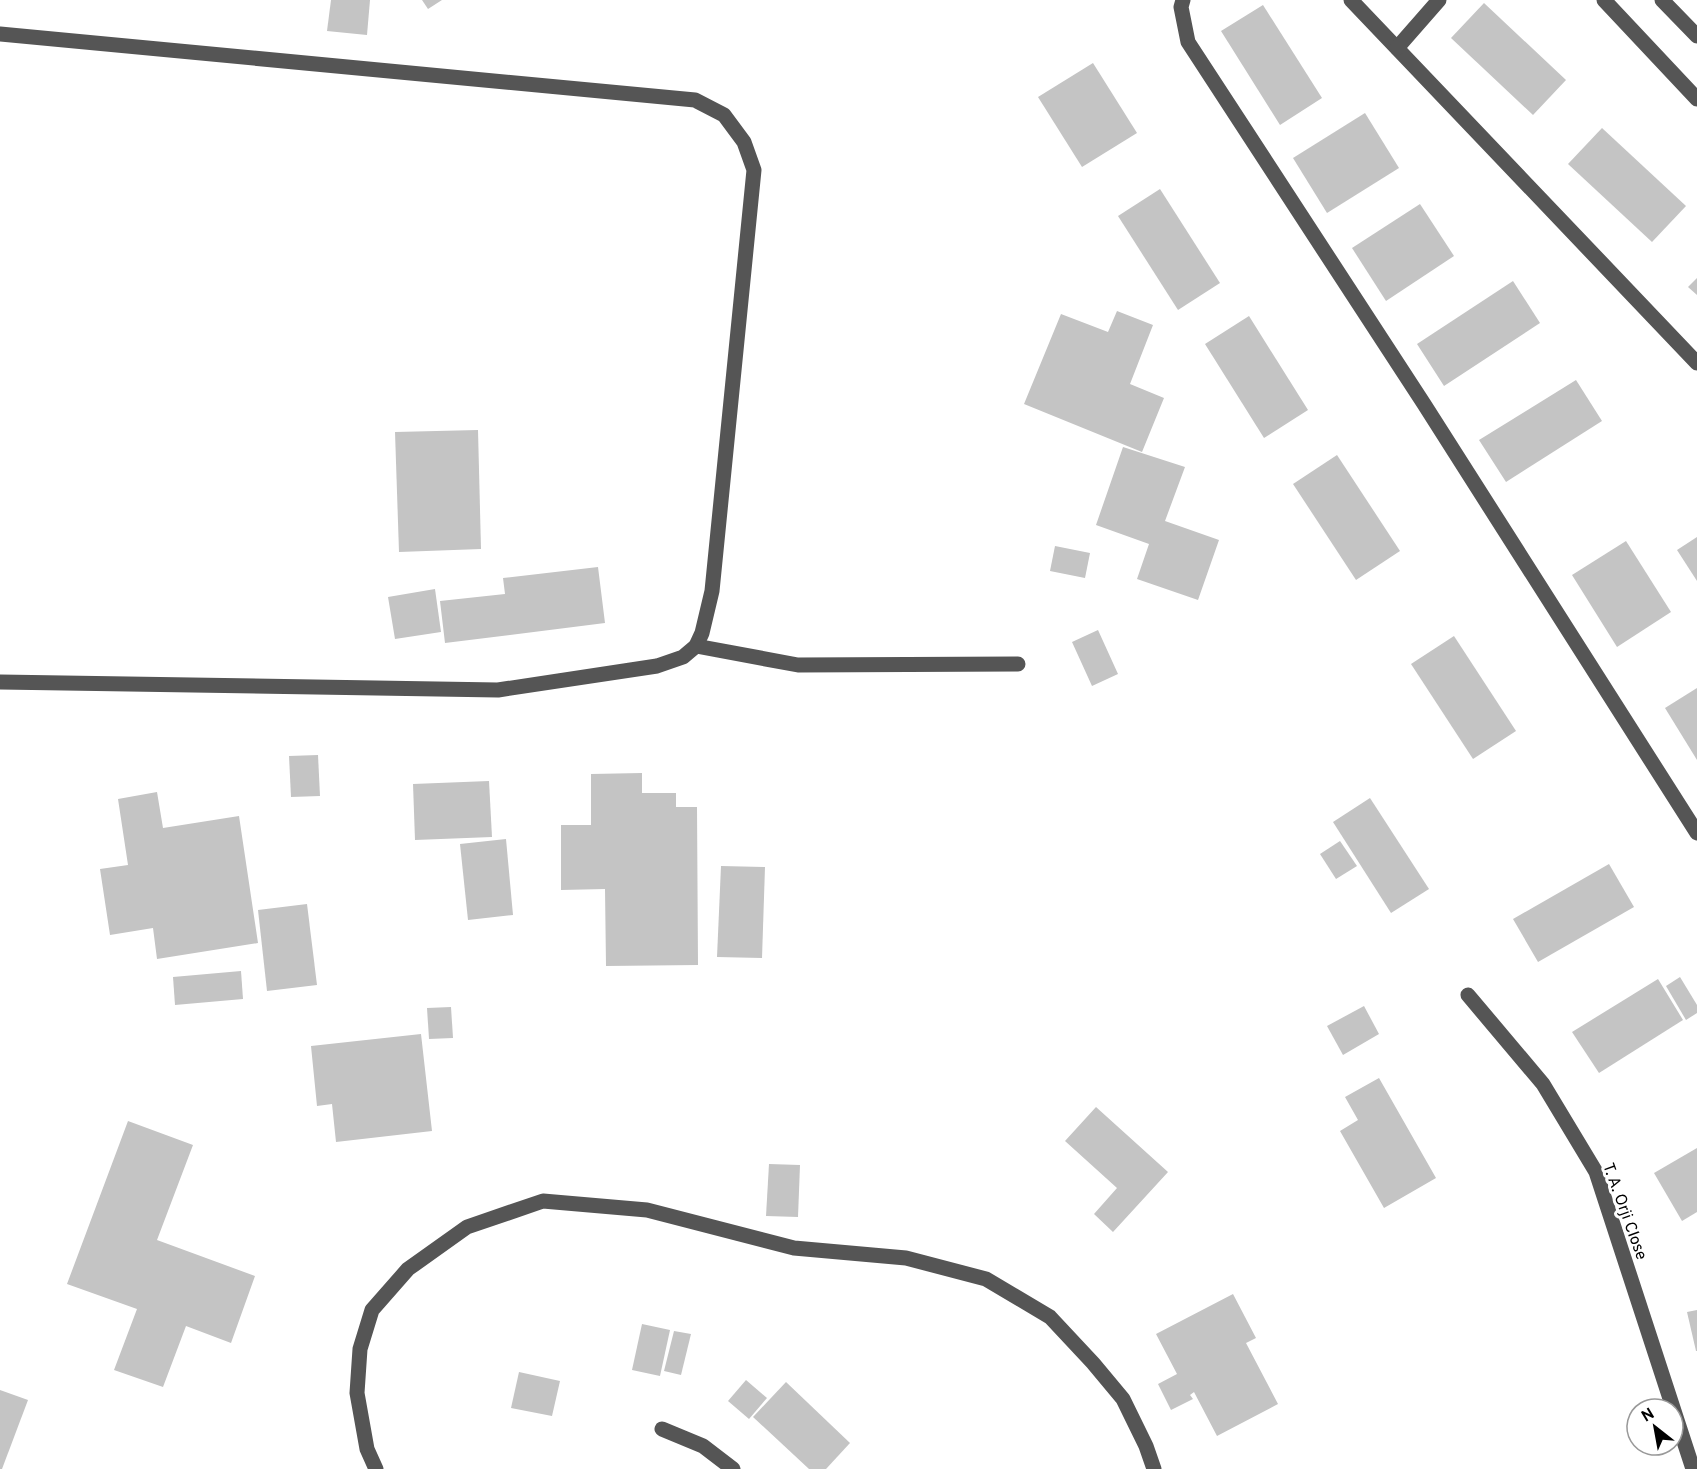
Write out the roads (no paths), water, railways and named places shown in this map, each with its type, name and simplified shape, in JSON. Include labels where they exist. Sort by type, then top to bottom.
[{"type":"street","points":[[1184,0],[1181,7],[1188,42],[1424,404],[1697,833]]},
{"type":"street","points":[[1351,0],[1697,363]]},
{"type":"street","points":[[1397,48],[1439,0]]},
{"type":"street","points":[[1604,0],[1697,99]]},
{"type":"street","points":[[1662,0],[1697,36]]},
{"type":"street","points":[[0,34],[695,100],[724,115],[744,142],[754,170],[712,591],[702,633],[696,646],[683,657],[657,666],[498,690],[0,682]]},
{"type":"street","points":[[696,646],[798,665],[1018,664]]},
{"type":"street","name":"T. A. Orji Close","points":[[1468,995],[1543,1084],[1596,1172],[1694,1469]]},
{"type":"street","points":[[376,1469],[367,1449],[357,1393],[360,1349],[372,1310],[408,1269],[468,1227],[543,1201],[646,1210],[794,1248],[906,1258],[986,1279],[1050,1317],[1124,1399],[1154,1469]]},
{"type":"street","points":[[662,1429],[703,1446],[733,1469]]}]
